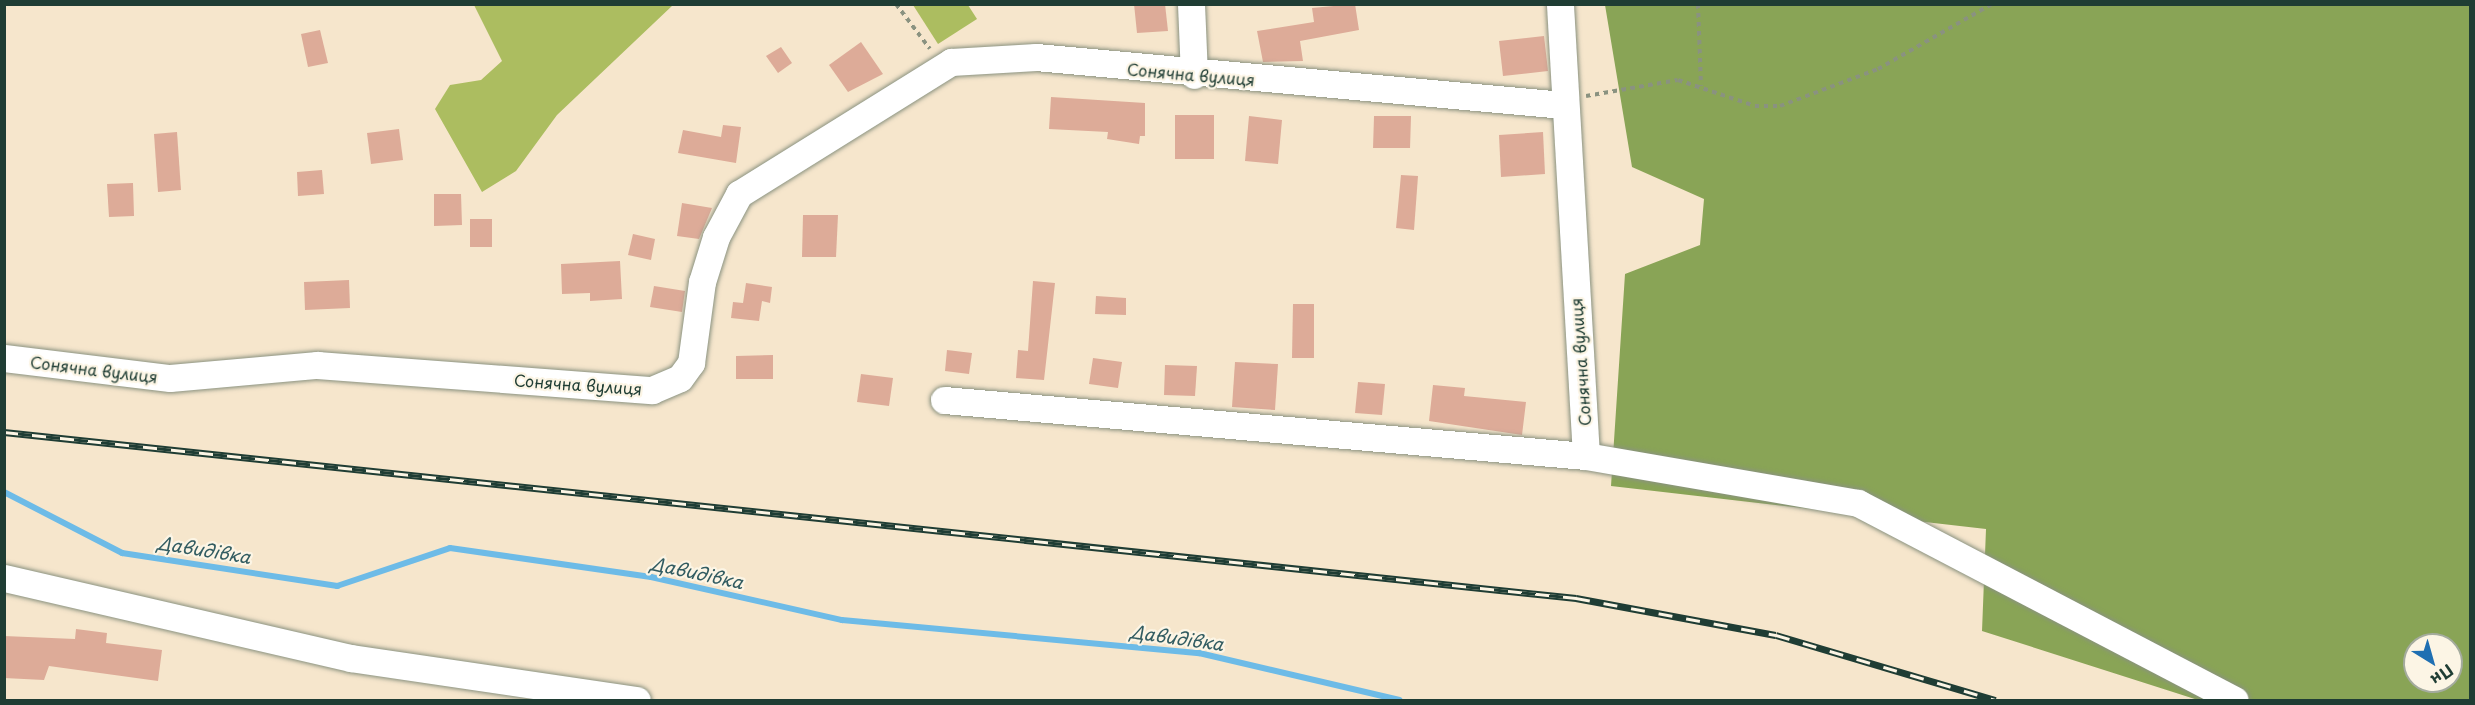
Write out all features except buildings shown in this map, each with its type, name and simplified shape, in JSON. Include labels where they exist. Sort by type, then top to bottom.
[{"type":"street","points":[[1191,4],[1194,75]]},
{"type":"street","points":[[1560,4],[1563,105]]},
{"type":"street","name":"Сонячна вулиця","points":[[4,358],[170,378],[317,364],[652,390],[680,378],[691,363],[702,282],[716,237],[739,194],[951,62],[1036,57],[1194,75],[1563,105],[1586,456]]},
{"type":"street","points":[[944,400],[1586,456],[1858,503],[2235,700]]},
{"type":"street","points":[[4,578],[351,658],[637,700]]},
{"type":"path","points":[[896,4],[924,45],[951,62]]},
{"type":"path","points":[[1698,4],[1701,86]]},
{"type":"path","points":[[1563,105],[1608,89],[1678,80],[1755,106],[1780,106],[1878,69],[1992,4]]},
{"type":"green space","points":[[474,5],[673,5],[557,115],[516,171],[482,192],[435,109],[450,85],[481,80],[502,61]]},
{"type":"green space","points":[[913,5],[968,5],[977,19],[938,44]]},
{"type":"green space","points":[[1605,5],[2470,5],[2470,700],[2198,700],[1982,631],[1986,529],[1611,486],[1625,274],[1700,245],[1704,199],[1632,167]]},
{"type":"waterway","name":"Давидівка","points":[[4,492],[122,553],[337,586],[450,548],[651,577],[842,620],[1199,653],[1400,700]]},
{"type":"railway","points":[[4,432],[1576,598],[1776,635],[1996,700]]}]
